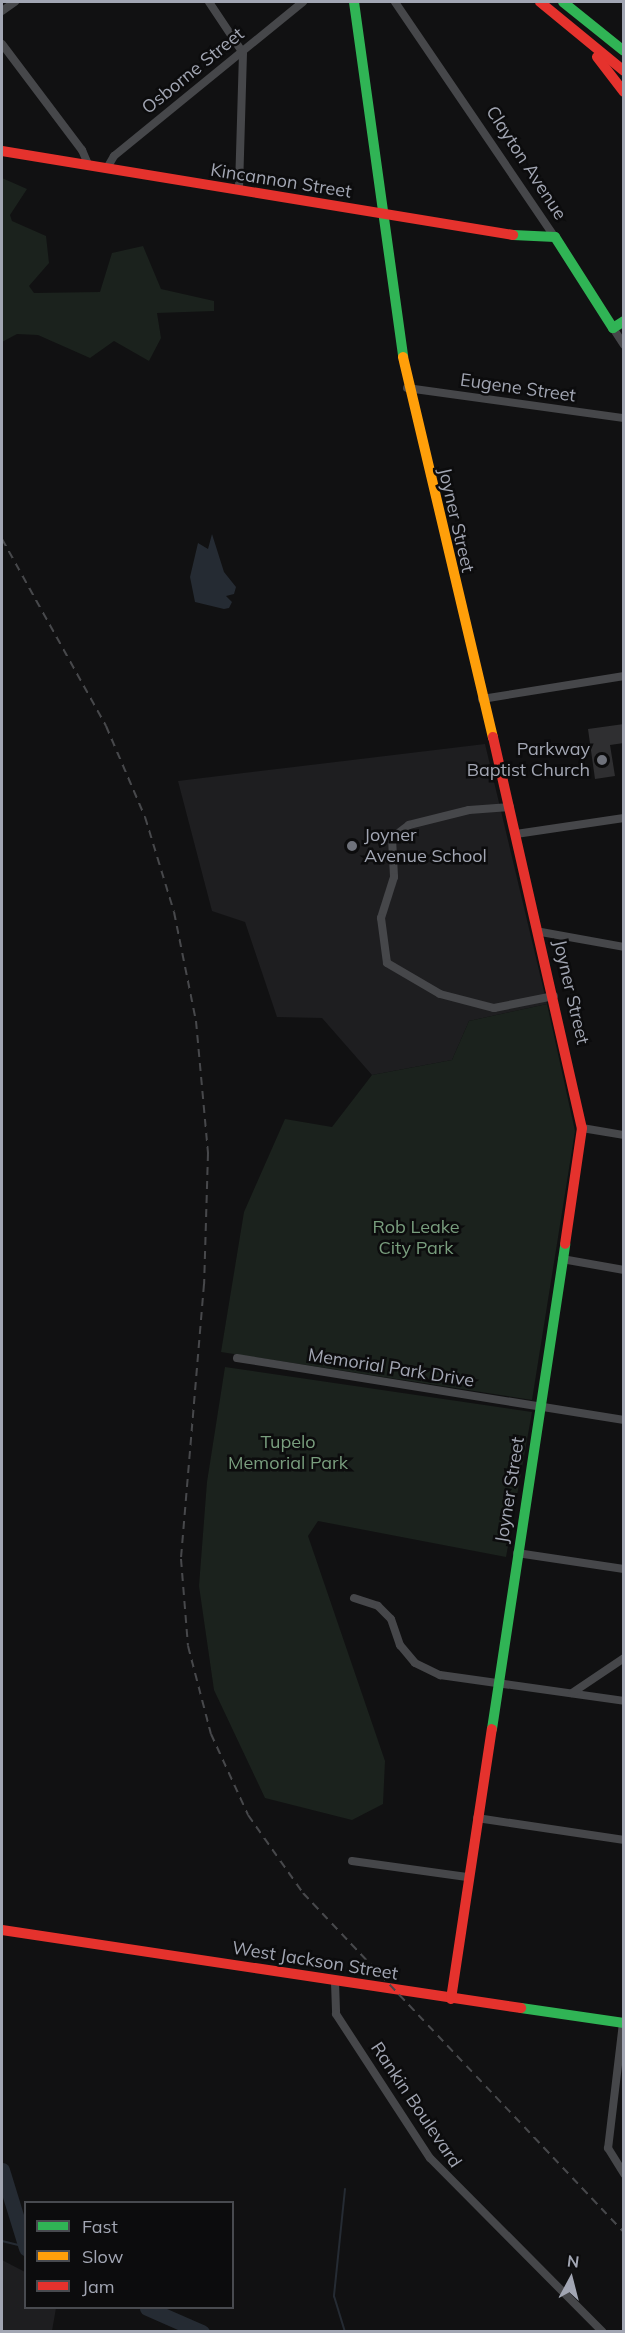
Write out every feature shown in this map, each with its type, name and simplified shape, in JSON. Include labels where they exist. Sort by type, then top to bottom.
[{"type":"main road","name":"Joyner Street","points":[[354,2],[407,388],[541,932],[582,1128],[496,1681],[451,1999]]},
{"type":"main road","points":[[540,2],[624,71]]},
{"type":"main road","points":[[563,2],[624,51]]},
{"type":"main road","points":[[560,19],[624,92]]},
{"type":"main road","points":[[587,21],[624,40]]},
{"type":"main road","name":"Kincannon Street","points":[[2,151],[547,240],[555,237]]},
{"type":"main road","name":"Clayton Avenue","points":[[555,237],[613,328]]},
{"type":"main road","points":[[613,328],[624,321]]},
{"type":"main road","name":"West Jackson Street","points":[[2,1930],[335,1982],[623,2023]]},
{"type":"street","points":[[2,11],[15,2]]},
{"type":"street","points":[[209,2],[242,50],[239,190]]},
{"type":"street","name":"Osborne Street","points":[[107,168],[114,156],[303,2]]},
{"type":"street","name":"Clayton Avenue","points":[[395,2],[555,237]]},
{"type":"street","points":[[2,44],[82,150],[88,164]]},
{"type":"street","name":"Clayton Avenue","points":[[613,328],[624,345]]},
{"type":"street","name":"Eugene Street","points":[[407,388],[624,418]]},
{"type":"street","points":[[482,699],[624,676]]},
{"type":"street","points":[[510,807],[470,810],[409,825],[392,838],[394,877],[381,918],[387,963],[441,994],[494,1008],[555,996]]},
{"type":"street","points":[[516,834],[624,818]]},
{"type":"street","points":[[541,932],[624,947]]},
{"type":"street","points":[[582,1128],[624,1135]]},
{"type":"street","points":[[562,1259],[624,1270]]},
{"type":"street","name":"Memorial Park Drive","points":[[237,1358],[624,1420]]},
{"type":"street","points":[[517,1553],[624,1569]]},
{"type":"street","points":[[354,1598],[378,1606],[391,1618],[400,1645],[415,1663],[440,1675],[496,1681],[624,1701]]},
{"type":"street","points":[[572,1694],[624,1658]]},
{"type":"street","points":[[477,1818],[624,1840]]},
{"type":"street","points":[[352,1861],[468,1877]]},
{"type":"street","name":"Rankin Boulevard","points":[[335,1982],[336,2014],[430,2158],[603,2331]]},
{"type":"street","points":[[623,2023],[608,2148],[624,2174]]},
{"type":"shaded area","points":[[212,534],[224,572],[236,587],[234,594],[226,596],[232,602],[229,608],[224,609],[195,602],[190,577],[198,543],[208,549]]},
{"type":"shaded area","name":"Joyner Avenue School","points":[[485,744],[547,1004],[469,1021],[452,1060],[372,1075],[322,1018],[277,1017],[245,922],[212,911],[178,781]]},
{"type":"shaded area","points":[[2,2260],[24,2271],[24,2309],[56,2309],[52,2331],[2,2331]]},
{"type":"green space","points":[[2,178],[27,189],[10,215],[12,221],[46,236],[49,263],[29,286],[34,293],[100,292],[112,253],[143,246],[161,289],[214,301],[214,311],[157,313],[161,338],[149,361],[114,341],[90,358],[38,335],[17,334],[2,342]]},
{"type":"green space","name":"Rob Leake City Park","points":[[547,1004],[575,1131],[532,1400],[221,1352],[244,1212],[285,1119],[332,1127],[372,1075],[452,1060],[469,1021]]},
{"type":"green space","name":"Tupelo Memorial Park","points":[[225,1367],[532,1412],[506,1557],[318,1521],[308,1536],[385,1761],[383,1804],[352,1820],[265,1798],[214,1690],[199,1586],[207,1482]]},
{"type":"building","name":"Parkway Baptist Church","points":[[624,724],[624,743],[610,745],[615,776],[595,779],[588,729]]},
{"type":"waterway","points":[[2,2170],[24,2242]]},
{"type":"waterway","points":[[345,2189],[334,2296],[345,2332]]},
{"type":"waterway","points":[[2,2241],[22,2246]]},
{"type":"waterway","points":[[149,2309],[202,2332]]},
{"type":"railway","points":[[2,539],[106,726],[145,817],[174,912],[196,1021],[208,1153],[204,1284],[181,1559],[188,1646],[211,1734],[248,1815],[303,1893],[624,2232]]},
{"type":"traffic: fast","points":[[354,2],[403,357]]},
{"type":"traffic: fast","points":[[563,2],[624,51]]},
{"type":"traffic: fast","points":[[513,235],[555,237],[613,328],[624,321]]},
{"type":"traffic: fast","points":[[492,1729],[565,1244]]},
{"type":"traffic: fast","points":[[521,2008],[624,2023]]},
{"type":"traffic: slow","points":[[403,357],[493,737]]},
{"type":"traffic: jam","points":[[540,2],[624,71]]},
{"type":"traffic: jam","points":[[597,57],[624,92]]},
{"type":"traffic: jam","points":[[2,151],[513,235]]},
{"type":"traffic: jam","points":[[493,737],[582,1128],[565,1244]]},
{"type":"traffic: jam","points":[[451,1999],[492,1729]]},
{"type":"traffic: jam","points":[[2,1930],[521,2008]]},
{"type":"place","name":"Parkway Baptist Church","points":[[602,760]]},
{"type":"place","name":"Joyner Avenue School","points":[[352,846]]}]
